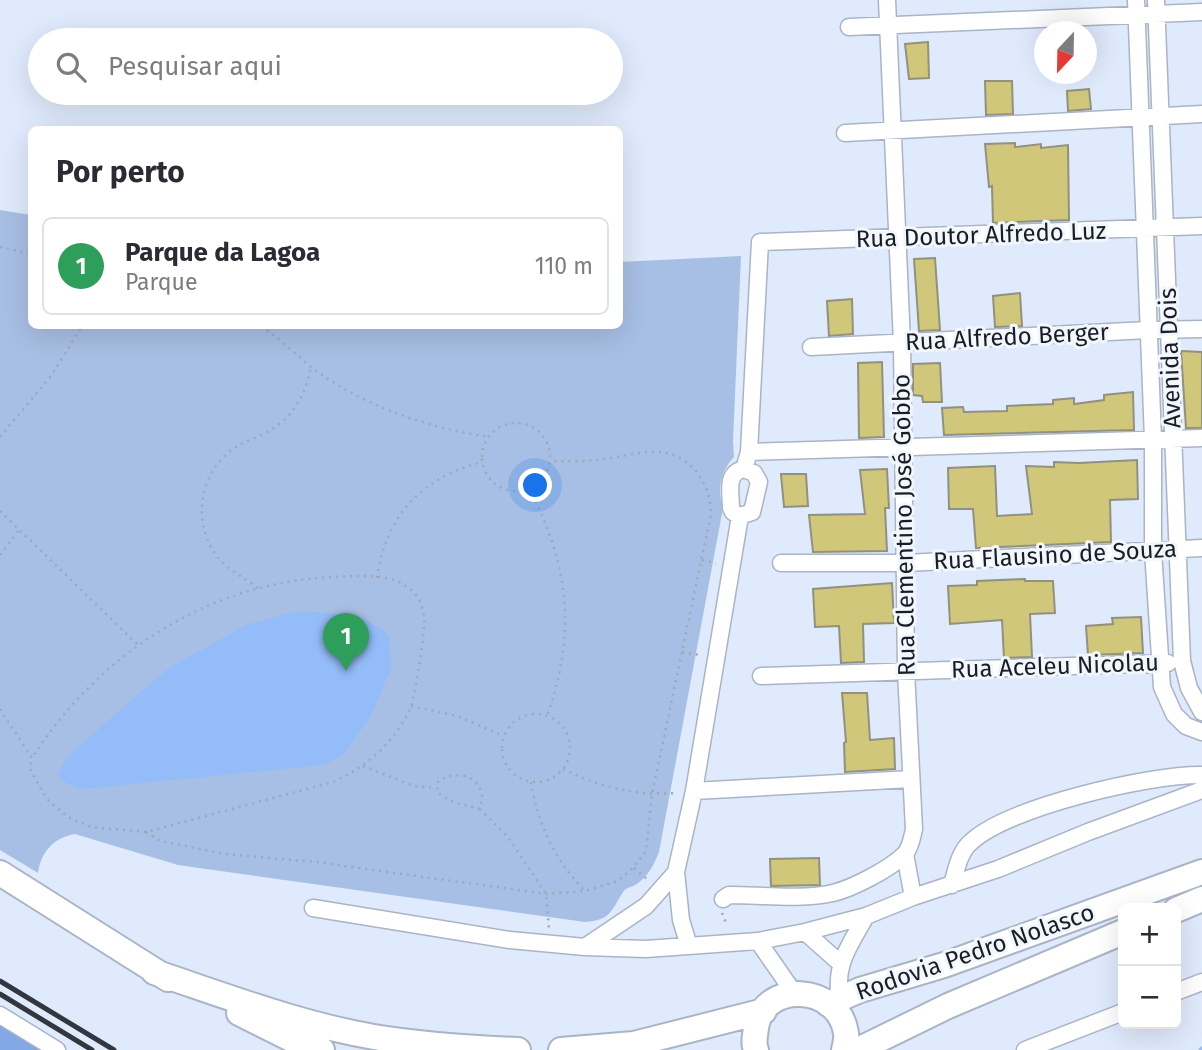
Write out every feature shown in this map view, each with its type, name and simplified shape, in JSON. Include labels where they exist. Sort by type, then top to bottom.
[{"type":"highway","name":"Rodovia Pedro Nolasco","points":[[834,1001],[860,990],[944,965],[1202,872]]},
{"type":"highway","points":[[0,873],[154,971],[293,1040],[322,1050]]},
{"type":"highway","points":[[1181,908],[1202,899]]},
{"type":"highway","name":"Rodovia Pedro Nolasco","points":[[858,1050],[948,1006],[1118,934]]},
{"type":"highway","points":[[154,971],[297,1019],[374,1037],[518,1050]]},
{"type":"highway","points":[[756,1050],[753,1044],[757,1020],[772,1002],[794,993],[834,1001],[847,1034],[844,1050]]},
{"type":"highway","points":[[561,1050],[634,1044],[764,1012]]},
{"type":"street","name":"Rua Clementino José Gobbo","points":[[887,0],[902,343],[906,671],[914,829],[905,853]]},
{"type":"street","points":[[849,27],[1136,7],[1202,12]]},
{"type":"street","name":"Avenida Dois","points":[[1136,7],[1153,439],[1153,551],[1162,687],[1174,714],[1186,726],[1202,732]]},
{"type":"street","name":"Avenida Dois","points":[[1157,7],[1182,661],[1189,688],[1202,712]]},
{"type":"street","points":[[845,133],[1202,114]]},
{"type":"street","name":"Rua Doutor Alfredo Luz","points":[[749,452],[760,243],[1202,226]]},
{"type":"street","name":"Rua Alfredo Berger","points":[[811,347],[1202,329]]},
{"type":"street","points":[[744,469],[749,452],[1202,438]]},
{"type":"street","points":[[744,469],[754,473],[759,482],[752,512],[740,516],[731,508],[731,478],[734,473],[744,469]]},
{"type":"street","points":[[689,946],[681,920],[676,872],[694,791],[740,516]]},
{"type":"street","name":"Rua Flausino de Souza","points":[[781,563],[906,563],[1202,548]]},
{"type":"street","name":"Rua Aceleu Nicolau","points":[[761,676],[1182,661]]},
{"type":"street","points":[[952,885],[961,856],[970,843],[988,829],[1034,810],[1118,785],[1202,775]]},
{"type":"street","points":[[694,791],[911,779]]},
{"type":"street","points":[[313,908],[510,940],[584,947],[646,949],[758,941],[805,933],[866,916],[1202,790]]},
{"type":"street","points":[[723,899],[729,895],[814,895],[833,892],[853,886],[883,870],[905,853],[913,897]]},
{"type":"street","points":[[584,947],[646,906],[676,872]]},
{"type":"street","points":[[834,1001],[836,979],[841,964],[866,916]]},
{"type":"street","points":[[805,933],[841,964]]},
{"type":"street","points":[[758,941],[794,993]]},
{"type":"street","points":[[1181,990],[1202,982]]},
{"type":"street","points":[[1025,1050],[1118,1014]]},
{"type":"street","points":[[0,1015],[57,1050]]},
{"type":"path","points":[[0,247],[28,253]]},
{"type":"path","points":[[0,437],[51,376],[80,329]]},
{"type":"path","points":[[265,329],[311,366],[355,394],[430,426],[489,437]]},
{"type":"path","points":[[258,588],[226,566],[211,547],[203,523],[202,498],[210,474],[226,454],[247,440],[271,430],[291,414],[304,392],[311,366]]},
{"type":"path","points":[[519,423],[542,435],[547,443],[550,461],[543,478],[529,489],[512,491],[489,478],[483,462],[489,437],[502,426],[519,423]]},
{"type":"path","points":[[146,832],[160,841],[225,854],[316,862],[545,894],[585,891],[618,881],[646,850],[652,794],[710,514],[709,495],[695,469],[668,453],[647,452],[594,461],[550,461]]},
{"type":"path","points":[[377,578],[384,545],[411,501],[436,480],[451,472],[483,462]]},
{"type":"path","points":[[529,489],[551,534],[561,570],[566,607],[564,652],[547,716]]},
{"type":"path","points":[[0,511],[138,645]]},
{"type":"path","points":[[0,555],[19,530]]},
{"type":"path","points":[[317,578],[377,578],[388,578],[415,594],[423,609],[425,625],[411,706],[396,733],[362,766],[333,782],[146,832],[91,827],[68,817],[41,792],[30,769],[32,758],[52,727],[77,697],[116,661],[160,630],[207,605],[258,588],[317,578]]},
{"type":"path","points":[[411,706],[457,716],[504,736]]},
{"type":"path","points":[[0,709],[32,758]]},
{"type":"path","points":[[530,715],[547,716],[562,726],[567,734],[570,752],[563,769],[549,780],[531,782],[515,775],[504,762],[502,744],[514,722],[530,715]]},
{"type":"path","points":[[362,766],[414,786],[436,788],[445,799],[480,809],[508,837],[545,894],[550,943]]},
{"type":"path","points":[[563,769],[611,789],[652,794],[694,791]]},
{"type":"path","points":[[436,788],[442,778],[452,774],[464,775],[475,782],[482,792],[480,809]]},
{"type":"path","points":[[531,782],[537,811],[547,838],[564,866],[585,891]]},
{"type":"path","points":[[723,899],[721,908],[735,944]]},
{"type":"shaded area","points":[[0,210],[28,215],[28,329],[623,329],[623,262],[741,256],[734,457],[721,481],[723,508],[659,852],[647,874],[624,891],[605,917],[585,922],[178,865],[75,834],[60,839],[49,847],[38,873],[0,850]]},
{"type":"shaded area","points":[[298,611],[358,617],[389,636],[391,668],[370,718],[344,754],[324,765],[81,789],[66,783],[58,775],[65,760],[80,745],[169,668],[246,625]]},
{"type":"shaded area","points":[[0,1012],[63,1050],[0,1050]]},
{"type":"building","points":[[928,42],[929,78],[909,79],[905,44]]},
{"type":"building","points":[[985,81],[1012,81],[1013,114],[986,115]]},
{"type":"building","points":[[1089,89],[1091,109],[1068,111],[1067,91]]},
{"type":"building","points":[[1015,143],[1015,147],[1041,144],[1041,148],[1068,145],[1069,220],[993,223],[992,186],[989,187],[985,144]]},
{"type":"building","points":[[935,258],[940,330],[919,331],[914,259]]},
{"type":"building","points":[[1020,293],[1022,326],[995,327],[993,296]]},
{"type":"building","points":[[852,299],[853,334],[829,336],[827,301]]},
{"type":"building","points":[[1181,351],[1202,352],[1202,428],[1186,428]]},
{"type":"building","points":[[882,362],[884,437],[859,438],[858,363]]},
{"type":"building","points":[[940,363],[942,402],[923,402],[922,396],[913,395],[913,364]]},
{"type":"building","points":[[1133,392],[1134,430],[944,435],[942,408],[963,407],[964,412],[1007,411],[1007,406],[1053,404],[1053,400],[1074,398],[1074,404],[1104,400],[1104,395]]},
{"type":"building","points":[[1137,460],[1138,499],[1110,500],[1111,542],[976,548],[973,509],[949,509],[948,468],[995,466],[997,516],[1032,514],[1026,466],[1054,467],[1054,462]]},
{"type":"building","points":[[887,469],[887,551],[813,552],[809,515],[865,514],[860,470]]},
{"type":"building","points":[[781,474],[806,474],[808,506],[784,507]]},
{"type":"building","points":[[977,581],[1053,581],[1055,613],[1030,614],[1032,657],[1004,658],[1002,620],[950,624],[948,586],[977,585]]},
{"type":"building","points":[[892,583],[894,623],[863,624],[864,662],[841,663],[839,626],[815,627],[813,589]]},
{"type":"building","points":[[1141,617],[1143,653],[1088,655],[1086,626],[1113,624],[1112,618]]},
{"type":"building","points":[[842,693],[867,693],[870,740],[894,738],[895,769],[845,772],[846,742]]},
{"type":"building","points":[[819,858],[820,885],[771,886],[770,859]]},
{"type":"railway","points":[[0,981],[114,1050]]},
{"type":"railway","points":[[0,994],[92,1050]]},
{"type":"place","name":"Parque da Lagoa","points":[[346,671]]}]
